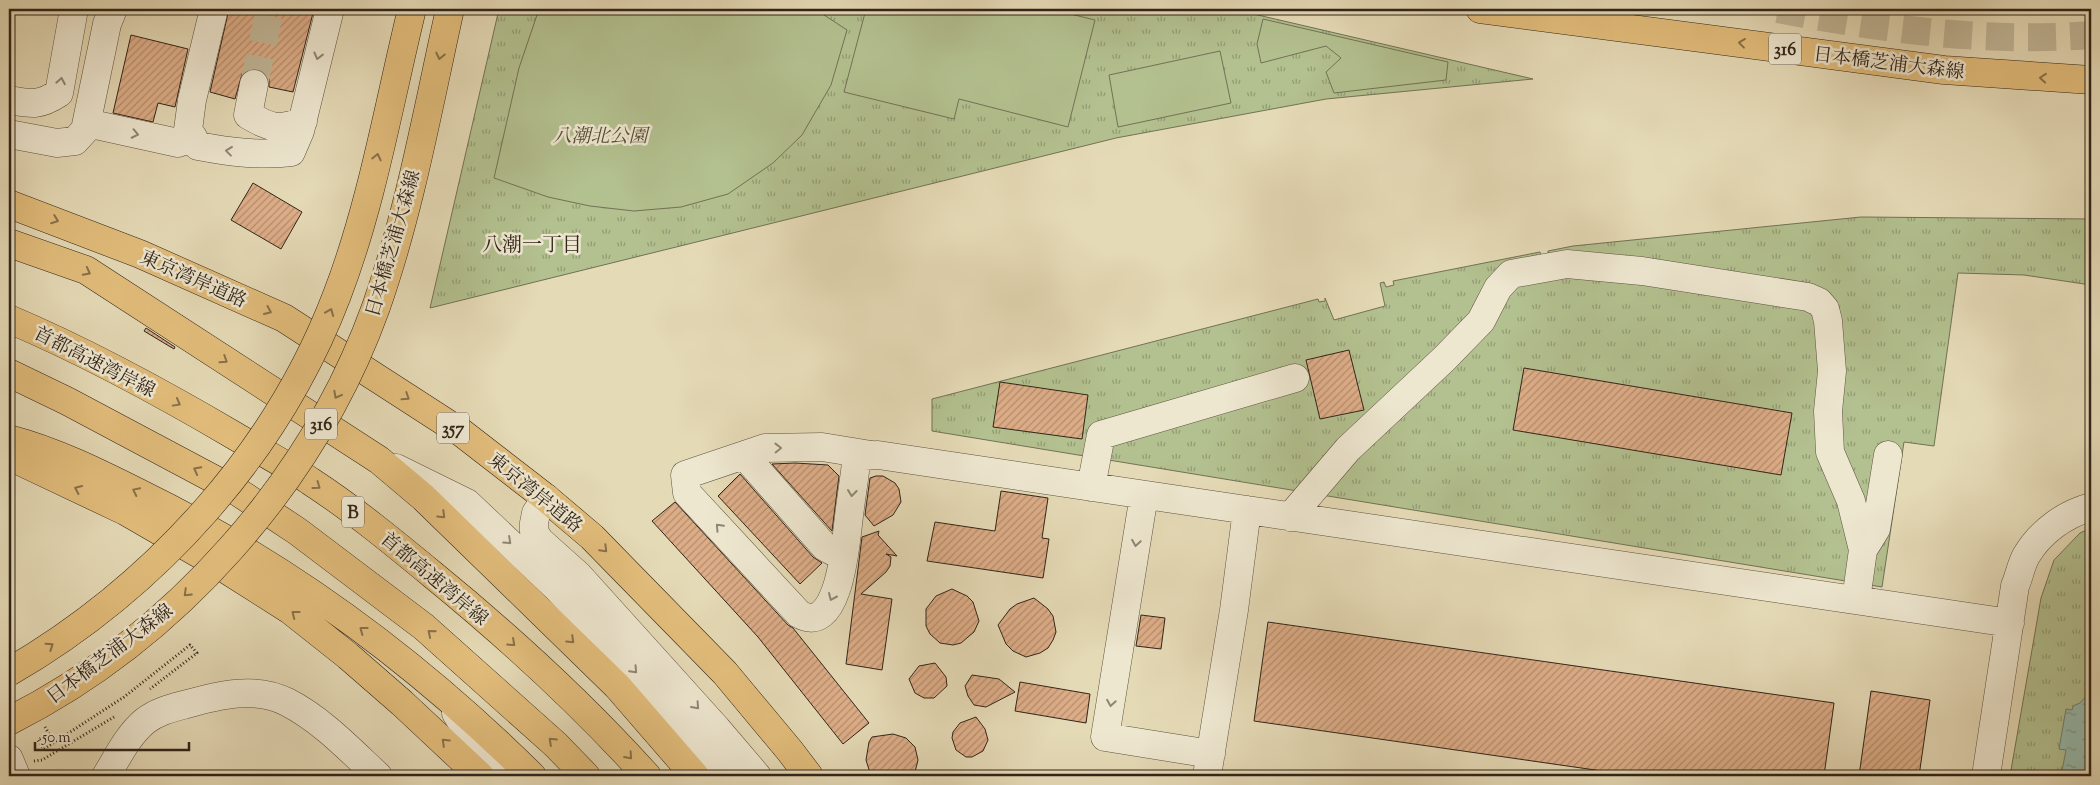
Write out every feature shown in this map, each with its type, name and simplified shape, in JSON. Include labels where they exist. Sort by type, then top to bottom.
[{"type":"main road","name":"日本橋芝浦大森線","points":[[9,672],[73,630],[131,583],[173,545],[229,482],[281,411],[321,335],[351,254],[363,213],[412,9]]},
{"type":"main road","name":"日本橋芝浦大森線","points":[[9,721],[36,708],[137,637],[202,578],[240,537],[273,496],[320,426],[359,348],[375,309],[388,268],[400,226],[450,9]]},
{"type":"main road","name":"日本橋芝浦大森線","points":[[1480,9],[1944,70],[2086,79]]},
{"type":"main road","name":"東京湾岸道路","points":[[9,204],[132,251],[284,318],[462,433],[546,498],[592,537],[718,666],[809,776]]},
{"type":"main road","points":[[9,243],[86,270],[379,460],[424,498],[617,686],[695,776]]},
{"type":"main road","name":"首都高速湾岸線","points":[[9,319],[131,378],[309,480],[382,533],[467,602],[535,663],[647,776]]},
{"type":"main road","points":[[9,373],[67,401],[238,492],[304,536],[424,627],[556,745],[586,776]]},
{"type":"main road","points":[[9,379],[67,401]]},
{"type":"main road","points":[[9,439],[32,445],[110,478],[188,516],[262,561],[337,610],[440,690],[532,776]]},
{"type":"main road","points":[[9,456],[125,512],[227,570],[290,610],[348,656],[402,703],[480,776]]},
{"type":"lane","points":[[9,100],[28,104],[44,103],[59,93],[74,9]]},
{"type":"lane","points":[[9,118],[56,128],[69,123],[78,113],[97,9]]},
{"type":"lane","points":[[9,134],[57,143],[75,141],[86,130],[108,24],[113,9]]},
{"type":"lane","points":[[214,9],[192,100],[188,130],[198,146],[227,152],[270,155],[291,152],[303,121],[330,9]]},
{"type":"lane","points":[[254,84],[248,115],[265,125],[284,128],[303,121]]},
{"type":"lane","points":[[87,123],[178,143],[193,137]]},
{"type":"lane","points":[[1290,516],[1348,449],[1444,359],[1481,321],[1503,280],[1510,274],[1567,264],[1652,272],[1808,297],[1819,302],[1825,309],[1828,321],[1832,371],[1828,411],[1830,452],[1851,501],[1863,550],[1856,600]]},
{"type":"lane","points":[[1091,487],[1100,435],[1295,378]]},
{"type":"lane","points":[[871,455],[864,456],[856,463],[841,576],[831,603],[821,614],[813,618],[806,618],[799,614],[688,493],[685,475],[765,448],[822,447],[2010,624]]},
{"type":"lane","points":[[744,455],[825,547],[836,553],[844,550]]},
{"type":"lane","points":[[1863,550],[1876,529],[1888,455]]},
{"type":"lane","points":[[379,460],[466,502],[557,588],[730,776]]},
{"type":"lane","points":[[1144,495],[1106,737],[1209,765],[1248,510]]},
{"type":"lane","points":[[546,498],[536,513],[534,523],[534,532],[540,541],[578,575],[757,776]]},
{"type":"lane","points":[[1986,776],[2015,586],[2026,557],[2042,536],[2062,519],[2091,507]]},
{"type":"lane","points":[[440,690],[470,736],[510,776]]},
{"type":"lane","points":[[106,776],[134,733],[153,716],[163,711],[212,697],[247,693],[274,697],[302,710],[330,732],[378,776]]},
{"type":"path","points":[[36,708],[49,734],[38,740],[44,749],[124,697],[190,645],[197,653],[144,694]]},
{"type":"path","points":[[12,766],[42,760],[121,712]]},
{"type":"green space","name":"八潮北公園","points":[[499,9],[1232,9],[1533,79],[1326,99],[1116,138],[430,308]]},
{"type":"green space","points":[[539,9],[815,9],[847,30],[831,85],[802,135],[773,163],[728,194],[681,207],[634,211],[590,206],[548,197],[494,178],[519,68]]},
{"type":"green space","points":[[866,9],[958,9],[979,14],[981,9],[1050,9],[1095,20],[1068,127],[959,99],[954,119],[844,92]]},
{"type":"green space","points":[[1263,19],[1448,62],[1446,80],[1334,93],[1326,72],[1341,58],[1326,46],[1261,63],[1257,44]]},
{"type":"green space","points":[[1220,51],[1231,103],[1118,127],[1109,75]]},
{"type":"green space","points":[[1861,217],[2091,219],[2091,285],[2024,275],[1958,273],[1934,446],[1904,442],[1882,587],[932,431],[932,399],[1318,299],[1319,302],[1325,301],[1325,298],[1334,320],[1385,306],[1380,283],[1384,282],[1386,287],[1394,285],[1393,281],[1540,252],[1541,256],[1548,255],[1548,251],[1573,246]]},
{"type":"green space","points":[[2091,528],[2091,776],[2010,776],[2041,598],[2054,560],[2080,533]]},
{"type":"water","points":[[2091,691],[2091,723],[2086,732],[2091,749],[2091,776],[2067,776],[2062,771],[2066,750],[2059,749],[2066,709],[2072,710],[2073,706],[2080,703]]},
{"type":"building","points":[[229,9],[314,9],[293,92],[269,87],[269,79],[265,73],[256,69],[248,69],[242,74],[235,99],[210,92]]},
{"type":"building","points":[[131,35],[188,49],[175,107],[158,103],[153,122],[113,113]]},
{"type":"building","points":[[253,183],[302,212],[281,249],[231,220]]},
{"type":"building","points":[[146,328],[175,347],[174,349],[144,331]]},
{"type":"building","points":[[1349,350],[1364,410],[1320,419],[1306,360]]},
{"type":"building","points":[[1524,368],[1792,413],[1781,475],[1513,430]]},
{"type":"building","points":[[1000,382],[1088,395],[1082,439],[993,427]]},
{"type":"building","points":[[772,464],[828,465],[839,476],[832,531]]},
{"type":"building","points":[[740,474],[813,557],[822,563],[800,584],[718,496]]},
{"type":"building","points":[[883,476],[895,483],[899,489],[901,502],[893,515],[874,526],[865,515],[870,478]]},
{"type":"building","points":[[1001,491],[1048,498],[1042,538],[1049,539],[1043,578],[927,561],[935,522],[995,531]]},
{"type":"building","points":[[675,502],[788,625],[793,628],[869,723],[843,744],[758,637],[652,521]]},
{"type":"building","points":[[879,531],[878,535],[897,556],[886,554],[891,557],[890,566],[886,572],[861,594],[892,599],[882,670],[846,664],[862,537]]},
{"type":"building","points":[[952,589],[967,596],[973,602],[979,621],[974,632],[961,643],[953,645],[940,643],[930,634],[926,626],[926,609],[936,596]]},
{"type":"building","points":[[1034,598],[1048,609],[1053,616],[1056,632],[1048,648],[1040,653],[1026,657],[1013,651],[1006,644],[998,625],[1010,609],[1017,604]]},
{"type":"building","points":[[1141,615],[1165,618],[1161,649],[1136,646]]},
{"type":"building","points":[[1268,622],[1834,703],[1824,776],[1637,776],[1254,721]]},
{"type":"building","points":[[935,663],[946,677],[947,686],[934,698],[924,698],[915,693],[909,679],[919,666]]},
{"type":"building","points":[[972,675],[999,679],[1015,692],[986,707],[974,705],[968,696],[965,686]]},
{"type":"building","points":[[1020,682],[1090,694],[1086,723],[1015,711]]},
{"type":"building","points":[[1871,691],[1930,700],[1919,776],[1859,776]]},
{"type":"building","points":[[976,717],[985,729],[988,740],[983,751],[972,757],[966,757],[956,750],[952,738],[953,732],[960,723]]},
{"type":"building","points":[[893,734],[906,738],[915,747],[918,760],[914,776],[871,776],[866,760],[869,742],[872,737]]},
{"type":"tunnel","points":[[254,84],[270,9]]},
{"type":"tunnel","points":[[1778,9],[1855,23],[1973,36],[2052,37],[2091,35]]},
{"type":"district","name":"八潮一丁目","points":[[532,244]]}]
